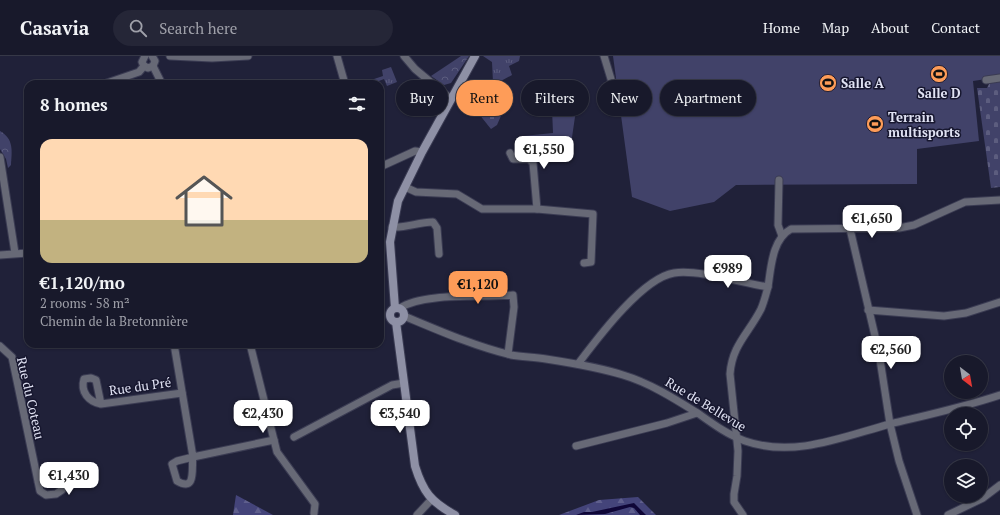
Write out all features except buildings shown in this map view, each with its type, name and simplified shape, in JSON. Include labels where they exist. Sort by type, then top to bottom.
[{"type":"street","points":[[144,66],[142,62],[145,56]]},
{"type":"street","points":[[170,56],[212,58],[248,56]]},
{"type":"street","points":[[337,56],[345,80]]},
{"type":"street","points":[[404,56],[415,69],[452,99]]},
{"type":"street","points":[[397,308],[390,242],[398,201],[422,152],[474,56]]},
{"type":"street","points":[[604,56],[611,80]]},
{"type":"street","points":[[144,66],[148,68],[155,59]]},
{"type":"street","points":[[155,59],[161,80]]},
{"type":"street","points":[[116,80],[139,72],[144,66]]},
{"type":"street","points":[[986,80],[1000,78]]},
{"type":"street","points":[[384,165],[415,151],[422,152]]},
{"type":"street","points":[[510,153],[513,159],[529,159],[533,163],[536,209]]},
{"type":"street","points":[[0,157],[2,183],[15,253]]},
{"type":"street","points":[[779,180],[778,225],[782,236]]},
{"type":"street","points":[[405,187],[416,192],[457,194],[482,209],[536,209],[593,214],[591,262],[584,263]]},
{"type":"street","points":[[743,515],[734,502],[737,476],[737,438],[730,374],[731,364],[740,339],[761,308],[768,287],[776,246],[785,232],[798,227],[850,229],[899,228],[914,225],[965,202],[1000,200]]},
{"type":"street","points":[[392,227],[404,228],[422,222],[433,222],[437,228],[439,254]]},
{"type":"street","points":[[850,229],[879,353],[890,424],[899,461],[917,515]]},
{"type":"street","points":[[0,255],[24,253]]},
{"type":"street","points":[[578,364],[622,311],[646,287],[665,275],[686,272],[768,287]]},
{"type":"street","points":[[455,515],[431,500],[421,483],[415,466],[396,322],[392,320],[390,315],[391,310],[412,301],[469,295],[497,297],[513,295],[514,307],[508,354]]},
{"type":"street","points":[[868,310],[944,316],[966,313],[1000,302]]},
{"type":"street","points":[[396,322],[402,320],[404,316],[404,311],[397,308]]},
{"type":"street","name":"Rue de Bellevue","points":[[404,316],[455,338],[508,354],[578,364],[624,375],[651,385],[723,431],[737,438],[764,446],[785,448],[808,447],[1000,396]]},
{"type":"street","name":"Rue du Coteau","points":[[0,346],[12,357],[38,482]]},
{"type":"street","points":[[175,348],[193,457],[274,440]]},
{"type":"street","points":[[251,348],[277,452],[315,504],[314,513]]},
{"type":"street","points":[[294,437],[392,385],[404,383]]},
{"type":"street","name":"Rue du Pré","points":[[101,404],[182,393]]},
{"type":"street","points":[[576,446],[667,423],[697,413]]},
{"type":"street","points":[[948,515],[983,498],[1000,485]]},
{"type":"street","points":[[417,515],[431,500]]},
{"type":"green space","points":[[461,56],[469,56],[451,83],[448,84],[448,80],[437,80],[431,76]]},
{"type":"green space","points":[[483,56],[520,56],[519,61],[509,66],[512,75],[503,80],[493,80],[492,62]]},
{"type":"green space","points":[[613,56],[1000,56],[1000,77],[973,81],[979,141],[917,149],[917,184],[736,185],[714,202],[670,211],[632,197],[621,116],[652,116],[652,80],[616,80]]},
{"type":"green space","points":[[391,67],[396,82],[387,86],[384,79],[371,80],[383,76],[382,70]]},
{"type":"green space","points":[[1000,81],[1000,187],[991,188],[977,88],[987,88],[990,82]]},
{"type":"green space","points":[[481,116],[501,116],[497,125],[491,129]]},
{"type":"green space","points":[[552,116],[575,116],[570,151],[524,155],[523,136],[553,133]]},
{"type":"green space","points":[[0,131],[8,138],[11,146],[11,165],[8,168],[6,159],[0,149]]},
{"type":"green space","points":[[236,495],[273,515],[233,515]]},
{"type":"green space","points":[[638,497],[656,515],[559,515],[599,500]]},
{"type":"shaded area","points":[[634,503],[646,515],[640,515],[634,508],[630,507],[605,514],[576,515],[584,512],[592,512]]},
{"type":"place","name":"Salle D","points":[[939,74]]},
{"type":"place","name":"Salle A","points":[[828,83]]},
{"type":"place","name":"Terrain multisports","points":[[875,124]]}]
